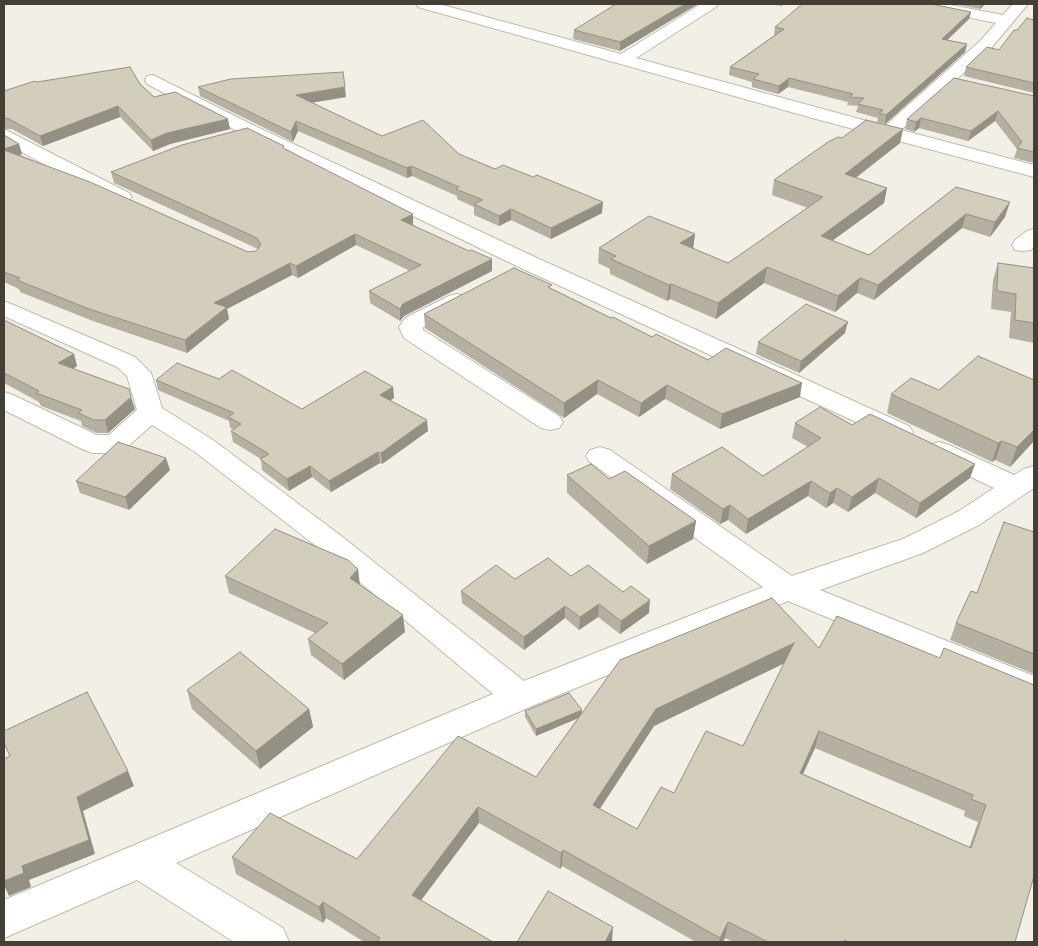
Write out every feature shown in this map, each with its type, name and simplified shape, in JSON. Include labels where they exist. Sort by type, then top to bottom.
[{"type":"street","points":[[423,4],[1034,171]]},
{"type":"street","points":[[624,59],[711,4]]},
{"type":"street","points":[[922,4],[1007,20]]},
{"type":"street","points":[[889,132],[986,44],[1021,4]]},
{"type":"street","points":[[153,80],[251,131],[529,263],[846,407],[1025,481]]},
{"type":"street","points":[[948,80],[967,84]]},
{"type":"street","points":[[227,137],[251,131]]},
{"type":"street","points":[[4,135],[92,183],[136,203]]},
{"type":"street","points":[[92,183],[117,173]]},
{"type":"street","points":[[504,276],[529,263]]},
{"type":"street","points":[[480,289],[413,323],[411,327],[412,332],[550,422]]},
{"type":"street","points":[[4,308],[126,362],[139,373],[150,412],[204,446],[323,536],[520,698]]},
{"type":"street","points":[[4,400],[93,444],[107,444],[118,441],[150,412]]},
{"type":"street","points":[[600,456],[788,589],[1034,690]]},
{"type":"street","points":[[4,919],[520,698],[788,589],[913,546],[969,518],[1025,481]]},
{"type":"street","points":[[139,862],[270,942]]},
{"type":"building","points":[[616,4],[685,4],[620,42],[574,30]]},
{"type":"building","points":[[802,4],[931,4],[971,12],[942,39],[967,44],[886,115],[879,113],[883,110],[858,104],[864,98],[849,97],[853,94],[789,78],[779,86],[753,79],[759,74],[730,67],[784,29],[775,27]]},
{"type":"building","points":[[1027,18],[1034,20],[1034,83],[966,67],[987,47],[999,50],[1014,30],[1017,30]]},
{"type":"building","points":[[130,67],[140,84],[154,97],[175,92],[228,119],[167,133],[151,140],[118,106],[40,136],[4,118],[4,91],[35,81]]},
{"type":"building","points":[[343,72],[345,87],[296,95],[382,136],[423,120],[459,154],[495,169],[503,165],[533,177],[537,175],[603,202],[551,228],[511,209],[499,216],[474,204],[483,200],[456,189],[459,187],[411,166],[407,168],[296,121],[291,132],[198,87],[231,79]]},
{"type":"building","points":[[954,78],[1034,96],[1034,152],[1017,148],[1022,142],[998,111],[971,131],[921,118],[916,122],[907,119]]},
{"type":"building","points":[[866,120],[903,129],[845,174],[887,188],[821,236],[869,255],[956,187],[1010,202],[995,222],[966,214],[878,285],[860,278],[838,296],[767,267],[718,303],[671,284],[669,285],[611,259],[616,256],[599,248],[649,216],[695,234],[680,243],[728,263],[823,197],[774,180],[828,142],[838,137],[842,138]]},
{"type":"building","points":[[247,128],[413,214],[401,220],[469,251],[471,250],[492,259],[403,304],[400,309],[369,291],[421,265],[355,234],[296,266],[290,263],[214,303],[227,307],[185,340],[89,309],[17,280],[20,278],[4,272],[4,150],[90,182],[248,252],[256,251],[261,245],[257,238],[111,172],[182,145]]},
{"type":"building","points":[[4,135],[19,144],[4,149]]},
{"type":"building","points":[[998,263],[1034,268],[1034,323],[1015,320],[1016,294],[997,291]]},
{"type":"building","points":[[514,268],[552,285],[548,287],[611,318],[613,317],[652,337],[656,334],[708,360],[726,348],[802,383],[722,414],[667,385],[641,403],[598,380],[564,403],[424,314]]},
{"type":"building","points":[[806,304],[848,322],[801,361],[758,342]]},
{"type":"building","points":[[4,320],[74,354],[58,363],[129,389],[131,397],[105,420],[94,420],[78,413],[82,410],[36,393],[39,391],[4,373]]},
{"type":"building","points":[[978,356],[1034,380],[1034,430],[1017,447],[1002,441],[998,443],[891,394],[911,378],[939,390]]},
{"type":"building","points":[[177,363],[219,379],[232,370],[302,409],[365,371],[393,387],[380,395],[427,420],[381,453],[378,452],[329,481],[310,466],[287,479],[260,459],[269,454],[231,431],[241,424],[228,417],[234,413],[156,380]]},
{"type":"building","points":[[820,407],[852,425],[870,414],[975,464],[920,503],[879,478],[852,497],[837,488],[830,493],[811,481],[748,519],[730,505],[723,509],[672,474],[722,447],[763,476],[821,438],[795,423]]},
{"type":"building","points":[[118,442],[166,458],[125,497],[76,481]]},
{"type":"building","points":[[591,464],[609,479],[625,471],[696,521],[649,546],[567,475]]},
{"type":"building","points":[[1004,522],[1034,532],[1034,654],[956,623],[971,591],[977,593]]},
{"type":"building","points":[[275,529],[348,560],[358,569],[350,578],[403,615],[342,664],[308,639],[328,623],[225,576]]},
{"type":"building","points":[[548,558],[571,576],[588,565],[623,592],[631,586],[650,600],[621,621],[599,604],[580,617],[565,606],[524,637],[461,591],[496,565],[515,579]]},
{"type":"building","points":[[772,598],[819,648],[837,616],[940,658],[944,648],[1034,685],[1034,876],[1015,942],[848,942],[845,940],[844,942],[768,942],[728,922],[720,938],[563,850],[561,853],[478,807],[412,895],[493,942],[377,942],[380,938],[323,902],[319,907],[232,857],[270,813],[357,859],[458,736],[536,777],[620,660]],"holes":[[[794,643],[743,746],[706,731],[674,793],[661,787],[637,829],[593,805],[656,709]],[[819,731],[973,795],[971,799],[986,805],[971,848],[800,773]]]},
{"type":"building","points":[[240,652],[309,709],[256,751],[187,690]]},
{"type":"building","points":[[87,692],[128,771],[77,797],[89,840],[22,866],[24,873],[4,881],[4,759],[10,756],[4,743],[4,731]]},
{"type":"building","points":[[569,693],[582,710],[536,729],[525,711]]},
{"type":"building","points":[[548,891],[613,927],[605,942],[517,942]]}]
